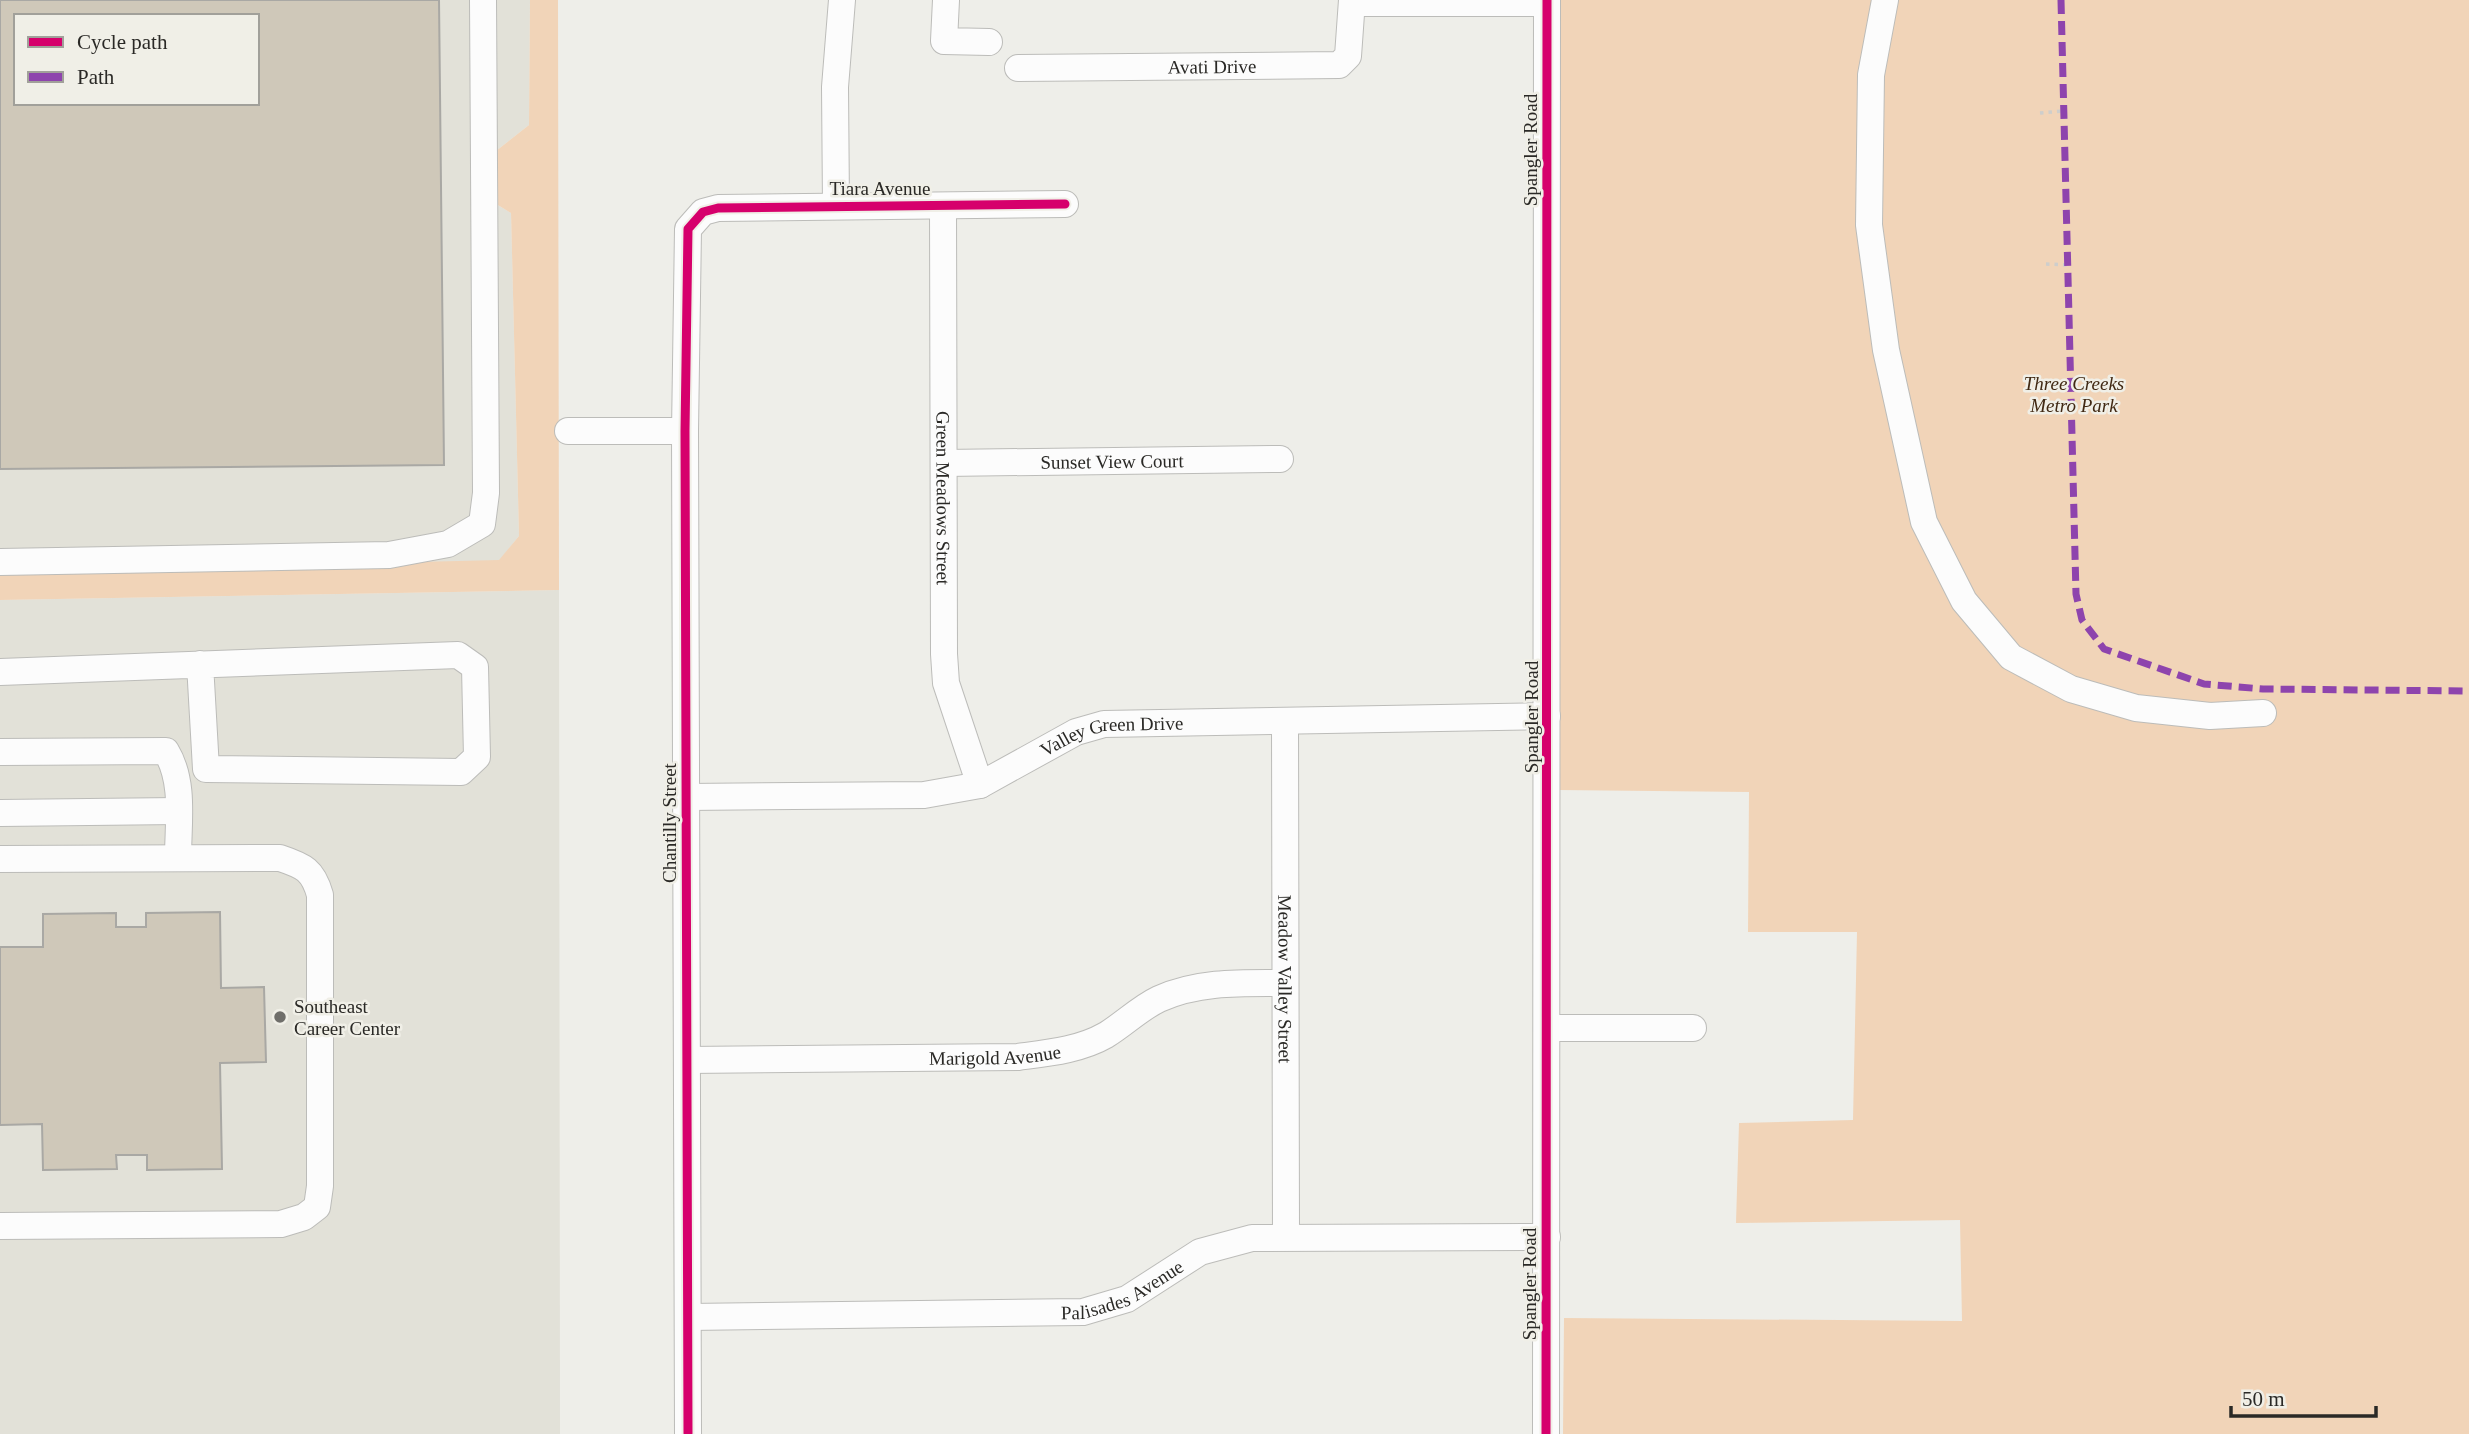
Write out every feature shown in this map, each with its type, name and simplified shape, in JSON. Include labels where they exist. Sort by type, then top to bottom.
[{"type":"street","points":[[0,562],[389,555],[448,544],[482,524],[486,493],[483,0]]},
{"type":"street","points":[[836,206],[836,74],[842,0]]},
{"type":"street","points":[[946,0],[944,41],[989,42]]},
{"type":"street","points":[[1885,0],[1871,75],[1869,225],[1886,350],[1924,523],[1964,601],[2011,657],[2071,689],[2136,708],[2210,716],[2263,713]]},
{"type":"street","name":"Avati Drive","points":[[1018,68],[1339,65],[1348,56],[1353,1],[1547,2]]},
{"type":"street","name":"Spangler Road","points":[[1546,1434],[1547,2]]},
{"type":"street","name":"Tiara Avenue","points":[[697,216],[719,208],[1065,204]]},
{"type":"street","name":"Green Meadows Street","points":[[943,205],[946,683],[980,785]]},
{"type":"street","name":"Chantilly Street","points":[[688,1433],[686,244],[688,229],[697,216]]},
{"type":"street","points":[[568,431],[685,431]]},
{"type":"street","name":"Sunset View Court","points":[[944,463],[1280,458]]},
{"type":"street","points":[[0,671],[200,664],[458,656],[475,667],[477,757],[461,772],[206,769],[200,664]]},
{"type":"street","name":"Valley Green Drive","points":[[687,797],[924,795],[980,785],[1057,741],[1104,724],[1547,716]]},
{"type":"street","name":"Meadow Valley Street","points":[[1285,722],[1286,1236]]},
{"type":"street","points":[[0,752],[166,751],[173,763],[178,784],[178,858]]},
{"type":"street","points":[[0,813],[178,811]]},
{"type":"street","points":[[0,859],[280,858],[299,864],[315,877],[320,895],[320,1186],[317,1207],[304,1217],[281,1224],[0,1226]]},
{"type":"street","name":"Marigold Avenue","points":[[687,1060],[1018,1057],[1049,1053],[1105,1036],[1157,1000],[1193,988],[1222,984],[1285,983]]},
{"type":"street","points":[[1547,1028],[1693,1028]]},
{"type":"street","name":"Palisades Avenue","points":[[689,1317],[1083,1312],[1127,1299],[1200,1252],[1223,1243],[1252,1237],[1546,1237]]},
{"type":"path","points":[[2040,113],[2063,111]]},
{"type":"path","points":[[2046,264],[2069,265]]},
{"type":"shaded area","points":[[0,0],[530,0],[529,125],[496,151],[480,194],[511,213],[519,536],[499,561],[0,572]]},
{"type":"shaded area","name":"Southeast Career Center","points":[[559,590],[560,1434],[0,1434],[0,600]]},
{"type":"green space","points":[[530,0],[558,0],[559,590],[0,600],[0,572],[499,560],[519,536],[511,213],[480,194],[496,151],[529,125]]},
{"type":"green space","name":"Three Creeks Metro Park","points":[[1559,0],[2469,0],[2469,1434],[1563,1434],[1564,1318],[1962,1321],[1960,1220],[1736,1223],[1739,1123],[1853,1120],[1857,932],[1748,932],[1749,792],[1558,790]]},
{"type":"building","points":[[0,0],[439,0],[444,465],[0,469]]},
{"type":"building","points":[[220,912],[221,988],[264,987],[266,1062],[220,1063],[222,1169],[147,1170],[147,1155],[116,1155],[117,1169],[43,1170],[42,1124],[0,1125],[0,947],[43,947],[43,914],[116,913],[116,927],[146,927],[146,913]]},
{"type":"marked path","points":[[2061,0],[2076,594],[2082,620],[2104,649],[2204,684],[2263,689],[2469,691]]},
{"type":"cycle path","points":[[1546,1434],[1547,0]]},
{"type":"cycle path","points":[[688,1433],[685,431],[688,229],[703,212],[718,208],[1065,204]]},
{"type":"place","name":"Southeast Career Center","points":[[280,1017]]}]
